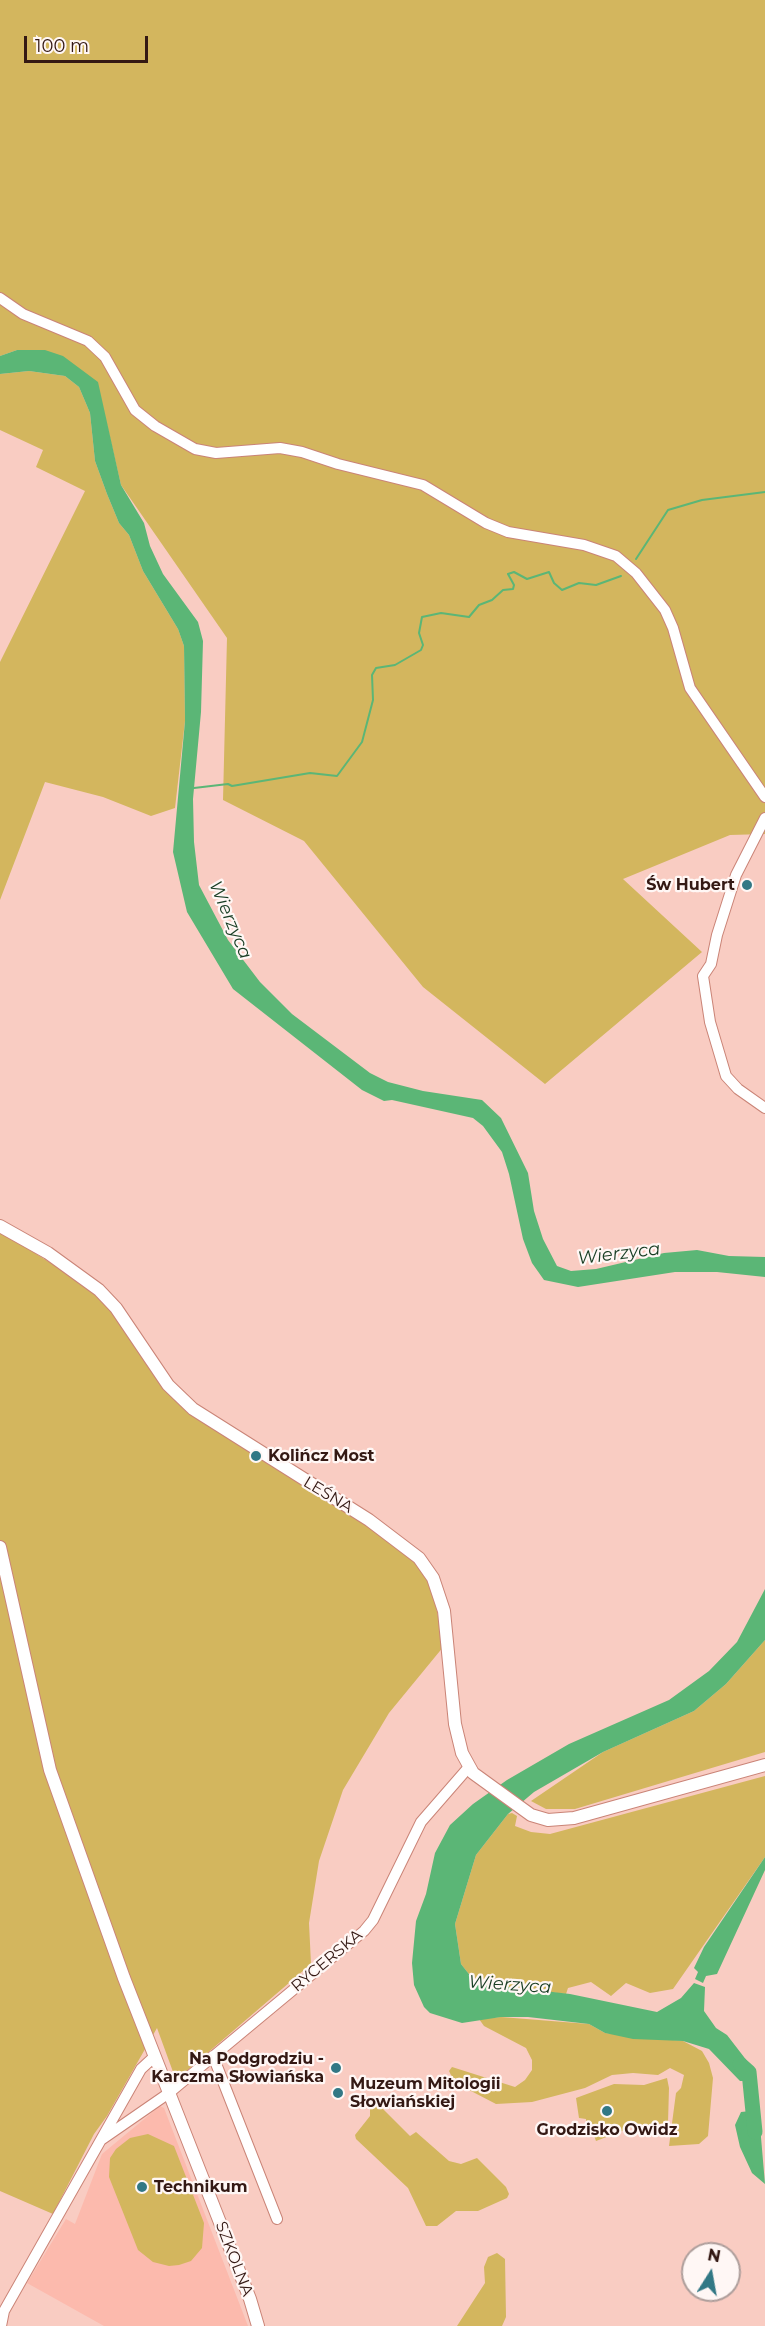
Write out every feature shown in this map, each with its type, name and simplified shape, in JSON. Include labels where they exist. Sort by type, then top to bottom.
[{"type":"street","points":[[0,298],[24,314],[88,341],[105,357],[135,410],[155,426],[195,448],[216,453],[280,448],[302,452],[354,469],[423,485],[486,523],[508,532],[584,545],[616,556],[636,573],[665,610],[673,628],[690,688],[765,797]]},
{"type":"street","points":[[765,818],[736,875],[717,935],[711,964],[704,976],[710,1022],[726,1076],[738,1089],[765,1108]]},
{"type":"street","name":"LEŚNA","points":[[0,1226],[48,1253],[99,1290],[116,1308],[168,1385],[193,1409],[369,1520],[419,1558],[433,1578],[444,1611],[455,1724],[468,1768]]},
{"type":"street","name":"SZKOLNA","points":[[0,1547],[50,1770],[154,2056],[250,2300],[258,2326]]},
{"type":"street","points":[[468,1768],[490,1787],[531,1815],[548,1820],[574,1818],[765,1765]]},
{"type":"street","name":"RYCERSKA","points":[[101,2140],[169,2093],[368,1926],[421,1822],[468,1768]]},
{"type":"street","points":[[1,2326],[4,2311],[122,2102],[141,2069],[154,2056]]},
{"type":"street","points":[[213,2056],[277,2219]]},
{"type":"street","points":[[122,2102],[141,2113]]},
{"type":"shaded area","points":[[0,0],[765,0],[765,834],[730,835],[623,879],[702,952],[545,1084],[423,987],[304,841],[223,800],[227,638],[121,485],[97,382],[17,350],[0,356]]},
{"type":"shaded area","points":[[17,350],[45,350],[63,356],[98,382],[121,485],[144,523],[150,546],[163,574],[198,622],[203,641],[201,712],[193,799],[194,842],[199,885],[228,940],[260,982],[292,1014],[370,1073],[388,1082],[423,1091],[482,1100],[501,1118],[528,1173],[534,1211],[543,1239],[557,1266],[571,1271],[596,1269],[664,1253],[697,1250],[729,1256],[765,1257],[765,1277],[717,1272],[675,1272],[578,1287],[544,1280],[532,1263],[523,1239],[502,1152],[483,1126],[473,1118],[392,1100],[384,1101],[362,1090],[233,989],[187,912],[173,852],[185,721],[184,646],[178,629],[143,571],[129,535],[119,523],[107,494],[95,461],[90,413],[79,387],[65,376],[29,371],[0,374],[0,356]]},
{"type":"shaded area","points":[[29,371],[65,376],[79,387],[90,413],[95,461],[107,494],[119,523],[129,535],[143,571],[178,629],[184,646],[185,721],[175,808],[151,816],[103,797],[45,782],[0,900],[0,662],[85,491],[36,467],[43,450],[0,430],[0,374]]},
{"type":"shaded area","points":[[0,1231],[87,1286],[112,1311],[162,1386],[389,1539],[419,1565],[431,1582],[444,1646],[389,1713],[343,1790],[319,1861],[309,1923],[311,1964],[176,2080],[157,2028],[107,2116],[94,2134],[53,2214],[0,2191]]},
{"type":"shaded area","points":[[765,1589],[765,1640],[726,1684],[694,1711],[603,1752],[534,1792],[508,1814],[476,1855],[455,1924],[461,1964],[476,1983],[570,1994],[657,2012],[681,1998],[694,1983],[705,1987],[704,2011],[716,2028],[727,2035],[754,2070],[756,2081],[740,2081],[709,2049],[683,2041],[633,2039],[605,2033],[589,2024],[528,2017],[501,2017],[462,2023],[430,2013],[424,2007],[414,1985],[412,1963],[416,1921],[426,1894],[435,1853],[450,1825],[473,1804],[507,1780],[569,1744],[669,1700],[709,1671],[737,1642]]},
{"type":"shaded area","points":[[765,1640],[765,1752],[575,1809],[546,1809],[531,1801],[603,1752],[694,1711],[726,1684]]},
{"type":"shaded area","points":[[765,1776],[765,1857],[673,1989],[650,1993],[626,1983],[611,1996],[591,1982],[568,1988],[566,1994],[476,1983],[461,1964],[455,1924],[476,1855],[508,1814],[512,1813],[517,1816],[515,1826],[531,1832],[550,1834]]},
{"type":"shaded area","points":[[765,1857],[765,1870],[717,1974],[706,1976],[703,1983],[695,1979],[698,1972],[694,1968],[704,1947]]},
{"type":"shaded area","points":[[501,2017],[589,2024],[605,2033],[683,2041],[702,2051],[709,2063],[713,2078],[708,2136],[699,2144],[669,2146],[676,2093],[681,2088],[684,2075],[670,2068],[658,2075],[633,2073],[612,2075],[585,2088],[532,2102],[496,2104],[471,2091],[452,2077],[449,2071],[452,2067],[515,2087],[525,2080],[532,2070],[532,2060],[526,2048],[484,2026],[479,2019]]},
{"type":"shaded area","points":[[667,2078],[668,2123],[635,2126],[596,2141],[593,2133],[586,2132],[586,2119],[579,2118],[576,2098],[614,2084],[644,2085]]},
{"type":"shaded area","points":[[376,2102],[410,2136],[416,2132],[449,2161],[461,2164],[477,2158],[506,2187],[509,2194],[507,2198],[478,2211],[456,2211],[437,2226],[426,2226],[408,2188],[356,2139],[355,2135],[370,2116],[370,2109]]},
{"type":"shaded area","name":"Technikum","points":[[160,2106],[164,2108],[248,2326],[104,2326],[27,2283],[66,2219],[75,2224],[102,2154]]},
{"type":"shaded area","points":[[751,2111],[759,2114],[765,2184],[752,2173],[740,2147],[735,2125],[741,2112]]},
{"type":"shaded area","points":[[148,2134],[174,2146],[204,2223],[202,2248],[191,2261],[179,2265],[169,2266],[153,2262],[138,2250],[109,2177],[110,2158],[116,2149],[130,2138]]},
{"type":"shaded area","points":[[497,2253],[505,2259],[506,2317],[502,2326],[457,2326],[485,2283],[484,2267],[488,2257]]},
{"type":"waterway","points":[[636,559],[668,510],[702,500],[765,492]]},
{"type":"waterway","points":[[194,788],[228,784],[232,786],[310,773],[337,776],[362,742],[373,700],[372,675],[376,668],[395,665],[421,650],[423,645],[419,633],[422,617],[441,613],[469,617],[479,605],[492,600],[503,590],[513,589],[514,585],[508,574],[514,572],[527,579],[549,572],[554,583],[562,590],[579,583],[596,585],[621,576]]},
{"type":"waterway","name":"Wierzyca","points":[[740,2064],[749,2072],[755,2132]]},
{"type":"place","name":"Św Hubert","points":[[747,885]]},
{"type":"place","name":"Kolińcz Most","points":[[256,1456]]},
{"type":"place","name":"Na Podgrodziu - Karczma Słowiańska","points":[[336,2068]]},
{"type":"place","name":"Muzeum Mitologii Słowiańskiej","points":[[338,2093]]},
{"type":"place","name":"Grodzisko Owidz","points":[[607,2111]]},
{"type":"place","name":"Technikum","points":[[142,2187]]}]
